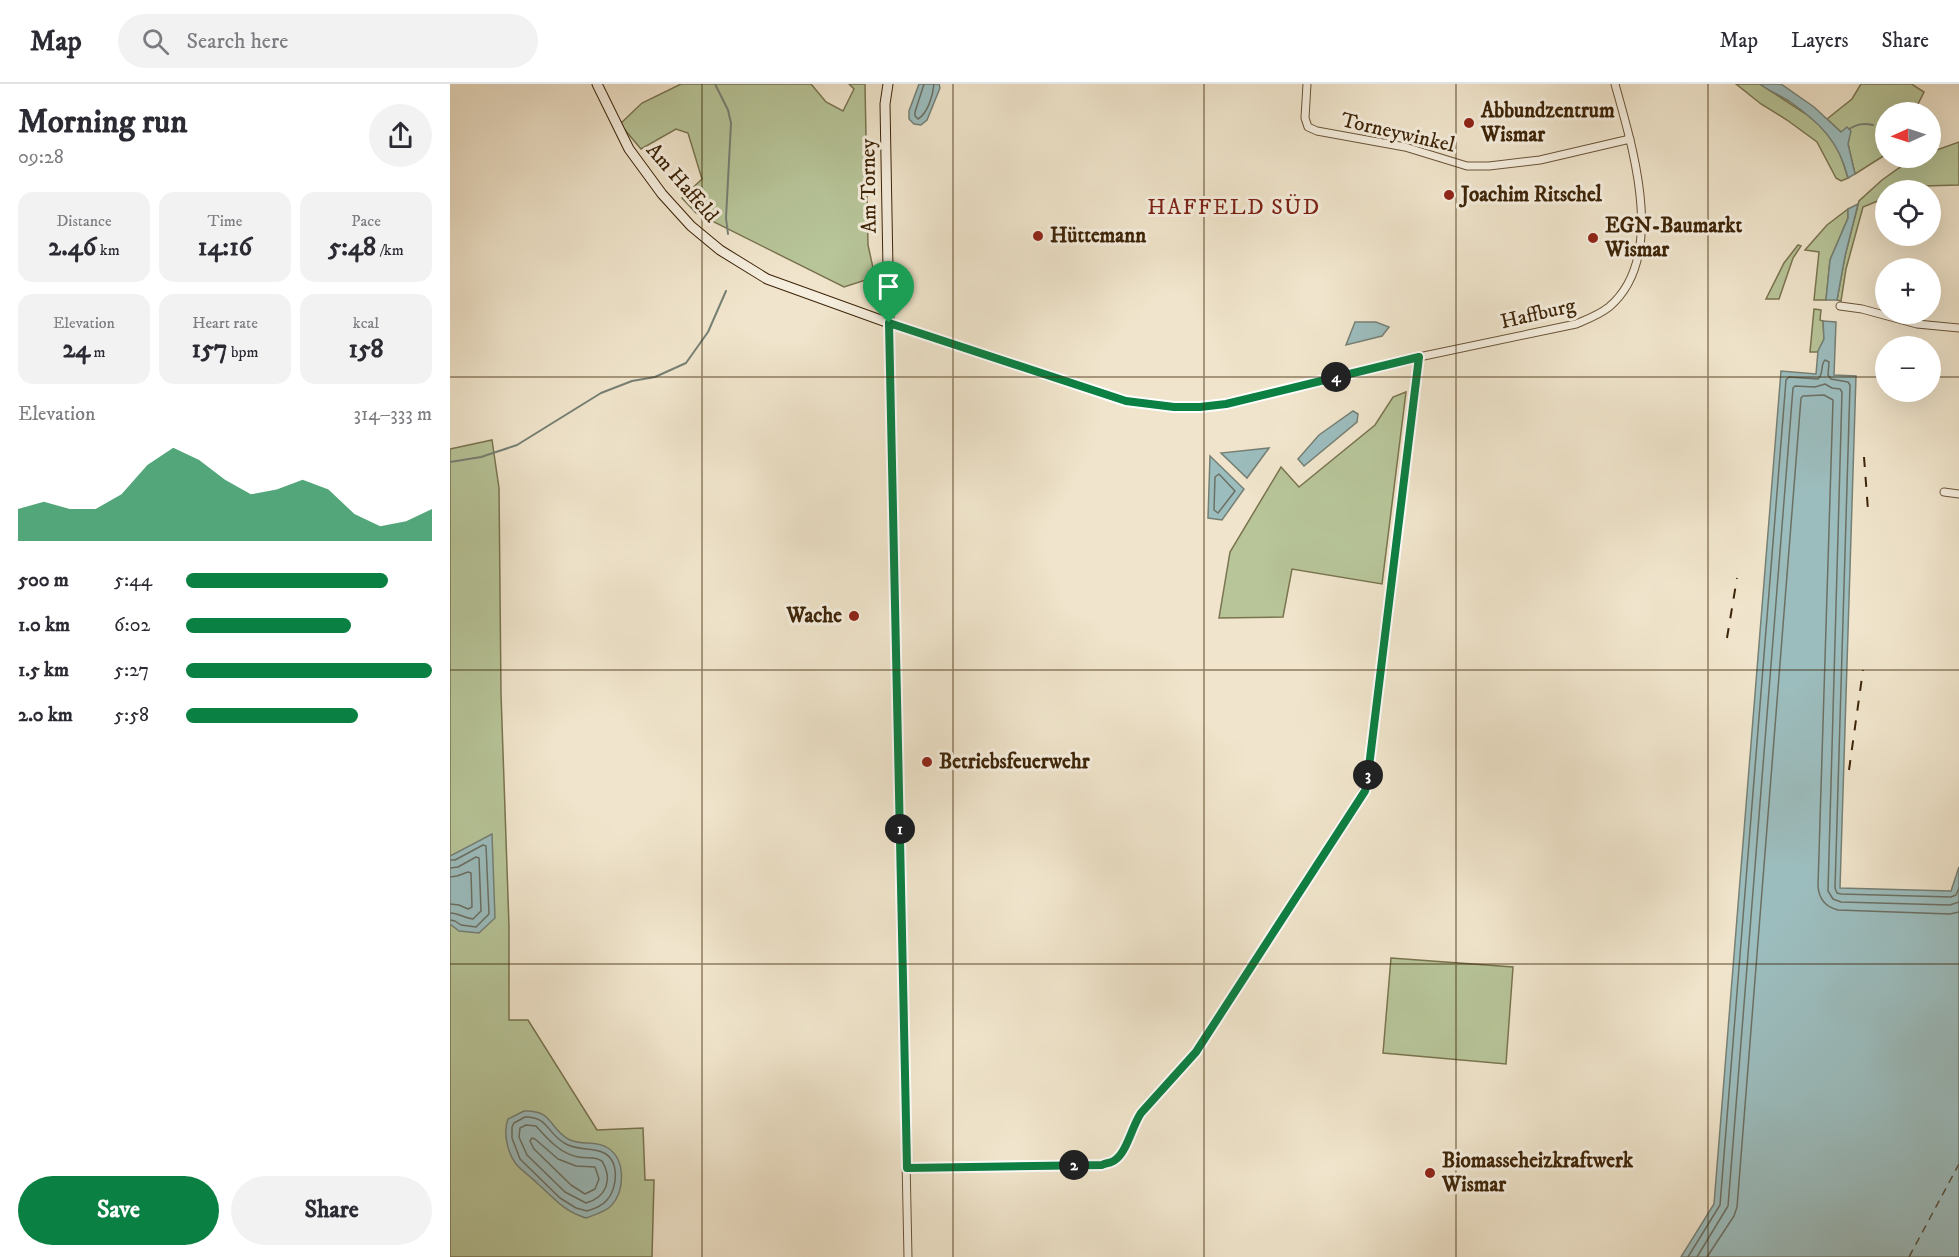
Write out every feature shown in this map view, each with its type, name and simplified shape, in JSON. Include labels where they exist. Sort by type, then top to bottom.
[{"type":"street","name":"Am Haffeld","points":[[597,84],[629,149],[662,194],[691,226],[720,250],[768,279],[889,323]]},
{"type":"street","name":"Am Torney","points":[[888,84],[885,104],[889,323]]},
{"type":"street","name":"Torneywinkel","points":[[1307,84],[1305,118],[1308,127],[1317,131],[1405,147],[1467,166],[1489,166],[1540,160],[1630,139]]},
{"type":"street","name":"Haffburg","points":[[889,323],[1103,395],[1150,406],[1200,407],[1226,404],[1419,357],[1576,324],[1594,317],[1618,298],[1627,286],[1638,257],[1641,220],[1639,183],[1615,84]]},
{"type":"street","points":[[1840,306],[1862,309],[1917,324],[1959,328]]},
{"type":"street","points":[[889,323],[908,1257]]},
{"type":"street","points":[[907,1168],[1102,1165],[1115,1161],[1123,1152],[1141,1113],[1196,1052],[1354,810],[1367,783],[1419,357]]},
{"type":"street","points":[[1944,492],[1959,494]]},
{"type":"green space","points":[[681,84],[811,84],[826,102],[843,111],[854,89],[849,84],[865,84],[868,245],[875,277],[844,287],[696,213],[682,198],[702,179],[688,133],[676,129],[641,149],[620,124],[642,103]]},
{"type":"green space","points":[[1736,84],[1760,84],[1806,114],[1824,129],[1839,150],[1848,178],[1841,181],[1836,178],[1817,142]]},
{"type":"green space","points":[[1861,84],[1913,84],[1924,92],[1919,102],[1875,102],[1875,161],[1855,174],[1848,144],[1849,134],[1841,132],[1827,119],[1852,99]]},
{"type":"green space","points":[[1959,142],[1959,185],[1941,186],[1941,180],[1882,180],[1899,168],[1941,168],[1941,148]]},
{"type":"green space","points":[[1875,186],[1875,202],[1863,207],[1846,269],[1841,301],[1837,300],[1859,201]]},
{"type":"green space","points":[[1848,209],[1848,218],[1830,260],[1826,300],[1814,300],[1819,252],[1805,250],[1827,225]]},
{"type":"green space","points":[[1798,245],[1801,246],[1793,258],[1779,299],[1766,299],[1784,263]]},
{"type":"green space","points":[[1814,309],[1821,310],[1820,320],[1823,321],[1824,339],[1818,352],[1810,352]]},
{"type":"green space","points":[[1406,392],[1382,584],[1292,569],[1283,617],[1219,618],[1230,552],[1281,467],[1299,487],[1375,425],[1393,397]]},
{"type":"green space","points":[[492,440],[499,488],[501,694],[509,926],[509,1020],[528,1020],[597,1130],[643,1128],[645,1180],[654,1180],[652,1257],[450,1257],[450,449]]},
{"type":"green space","points":[[1391,958],[1513,967],[1506,1064],[1383,1053]]},
{"type":"water","points":[[919,84],[939,84],[940,88],[927,120],[921,125],[914,124],[909,119],[909,111]]},
{"type":"water","points":[[1760,84],[1781,84],[1814,107],[1841,132],[1847,127],[1851,131],[1848,144],[1855,174],[1848,178],[1833,143],[1810,117]]},
{"type":"water","points":[[1858,204],[1837,300],[1826,300],[1830,260],[1848,218],[1848,209]]},
{"type":"water","points":[[1823,321],[1836,322],[1834,375],[1856,376],[1840,888],[1951,891],[1959,867],[1959,1257],[1681,1257],[1714,1204],[1781,371],[1816,374],[1818,351],[1824,339]]},
{"type":"water","points":[[1355,322],[1376,322],[1389,327],[1382,336],[1346,345]]},
{"type":"water","points":[[1353,411],[1358,414],[1357,422],[1304,466],[1298,459],[1319,435]]},
{"type":"water","points":[[1269,448],[1247,478],[1221,453]]},
{"type":"water","points":[[1210,456],[1244,489],[1222,520],[1208,518]]},
{"type":"water","points":[[492,834],[495,918],[479,933],[459,931],[450,924],[450,856]]},
{"type":"water","points":[[524,1111],[533,1111],[545,1116],[568,1139],[604,1146],[614,1153],[622,1176],[619,1192],[611,1206],[603,1212],[586,1218],[571,1212],[559,1204],[516,1164],[510,1154],[506,1130],[508,1119]]},
{"type":"waterway","points":[[715,84],[728,110],[731,123],[726,218],[728,234]]},
{"type":"waterway","points":[[1849,129],[1861,124],[1873,125]]},
{"type":"waterway","points":[[450,462],[481,457],[517,445],[601,393],[632,381],[655,377],[686,363],[708,332],[726,291]]},
{"type":"ferry route","points":[[1909,1257],[1959,1164]]},
{"type":"railway","points":[[1864,457],[1868,510]]},
{"type":"railway","points":[[1727,638],[1737,578]]},
{"type":"railway","points":[[1849,770],[1863,670]]},
{"type":"place","name":"Abbundzentrum Wismar","points":[[1469,123]]},
{"type":"place","name":"Joachim Ritschel","points":[[1449,195]]},
{"type":"place","name":"Hüttemann","points":[[1038,236]]},
{"type":"place","name":"EGN-Baumarkt Wismar","points":[[1593,238]]},
{"type":"place","name":"Wache","points":[[854,616]]},
{"type":"place","name":"Betriebsfeuerwehr","points":[[927,762]]},
{"type":"place","name":"Biomasseheizkraftwerk Wismar","points":[[1430,1173]]},
{"type":"district","name":"HAFFELD SÜD","points":[[1234,207]]},
{"type":"route","points":[[889,323],[1103,395],[1150,406],[1200,407],[1226,404],[1419,357],[1365,791],[1196,1052],[1141,1113],[1123,1152],[1115,1161],[1102,1165],[907,1168],[889,323]]}]
